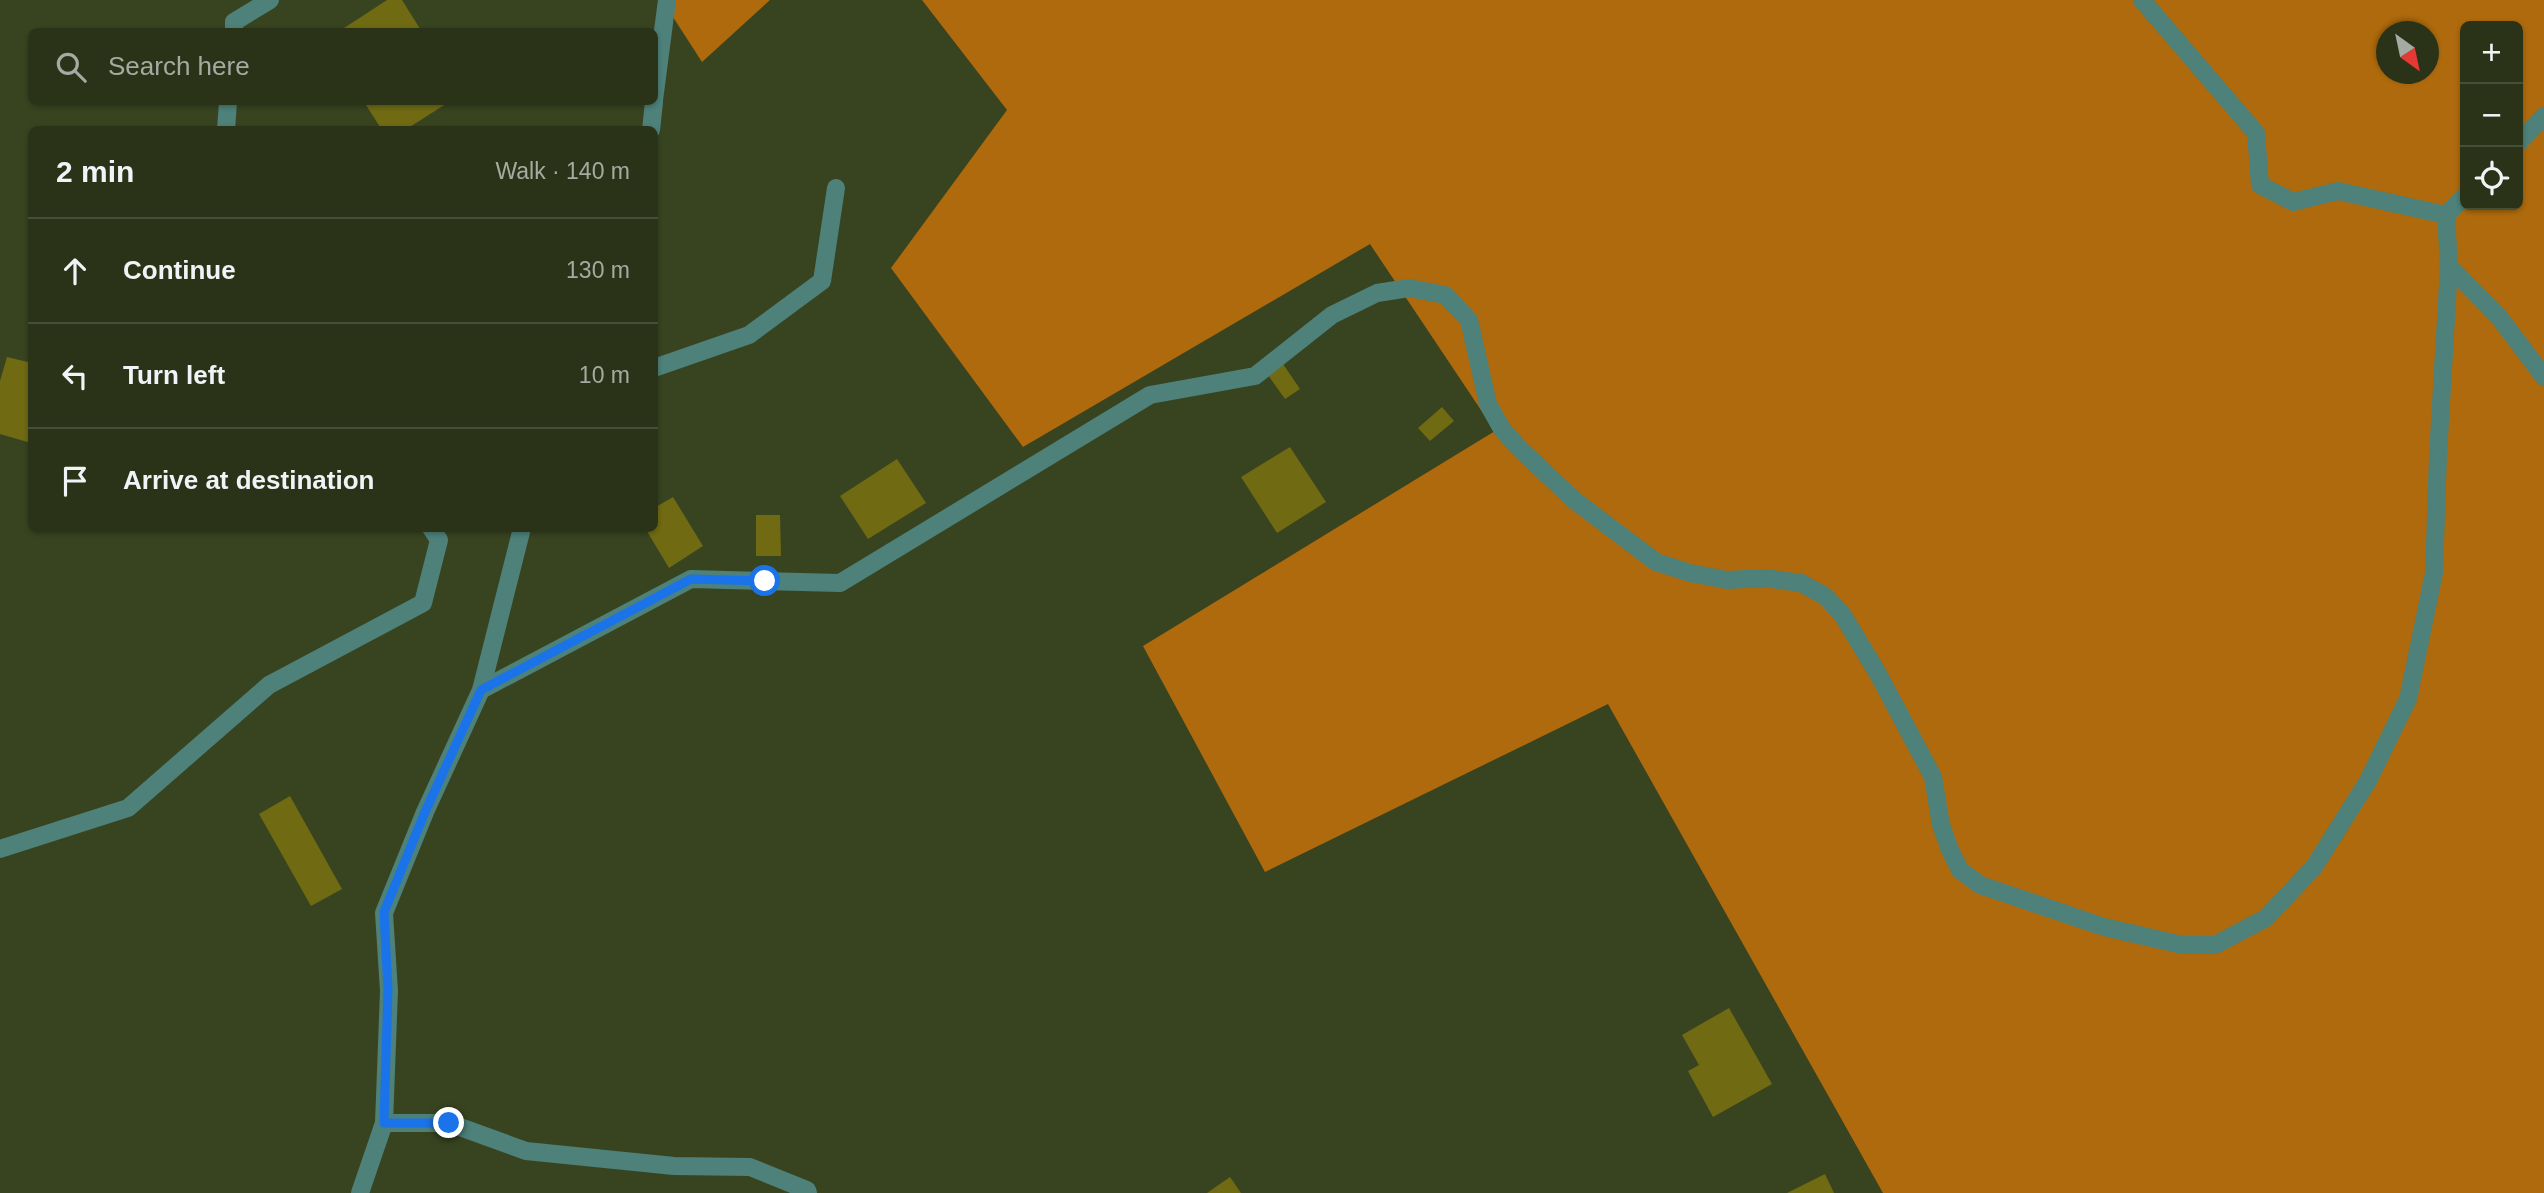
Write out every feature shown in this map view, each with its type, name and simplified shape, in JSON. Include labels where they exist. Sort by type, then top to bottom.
[{"type":"street","points":[[234,28],[234,22],[271,0]]},
{"type":"street","points":[[658,70],[667,0]]},
{"type":"street","points":[[2142,0],[2256,133],[2260,185],[2293,202],[2338,191],[2446,215]]},
{"type":"street","points":[[226,126],[228,105]]},
{"type":"street","points":[[651,126],[654,105]]},
{"type":"street","points":[[2523,138],[2544,116]]},
{"type":"street","points":[[658,367],[749,335],[822,281],[836,188]]},
{"type":"street","points":[[481,690],[691,579],[840,583],[1150,395],[1255,376],[1332,315],[1377,293],[1409,288],[1446,295],[1469,320],[1488,404],[1502,429],[1518,447],[1574,500],[1657,562],[1690,573],[1727,580],[1765,578],[1801,583],[1825,596],[1842,614],[1877,672],[1933,777],[1941,825],[1960,870],[1980,886],[2104,927],[2182,945],[2215,945],[2266,918],[2314,867],[2368,781],[2408,699],[2434,573],[2449,266],[2446,215],[2460,201]]},
{"type":"street","points":[[2449,266],[2499,317],[2544,377]]},
{"type":"street","points":[[0,849],[128,808],[269,685],[423,603],[439,540],[434,532]]},
{"type":"street","points":[[360,1193],[384,1123],[388,990],[384,912],[425,812],[481,690],[521,532]]},
{"type":"street","points":[[384,1123],[449,1123],[526,1151],[674,1166],[750,1167],[808,1193]]},
{"type":"shaded area","points":[[662,0],[770,0],[702,62]]},
{"type":"shaded area","points":[[922,0],[2544,0],[2544,1193],[1883,1193],[1608,704],[1265,872],[1143,646],[1495,431],[1370,244],[1023,447],[891,268],[1007,110]]},
{"type":"building","points":[[387,0],[402,0],[420,28],[344,28]]},
{"type":"building","points":[[366,105],[444,105],[411,126],[379,126]]},
{"type":"building","points":[[7,357],[28,362],[28,442],[0,434],[0,381]]},
{"type":"building","points":[[1281,361],[1300,389],[1285,399],[1265,371]]},
{"type":"building","points":[[1442,407],[1454,421],[1430,441],[1418,428]]},
{"type":"building","points":[[1290,447],[1326,502],[1277,533],[1241,477]]},
{"type":"building","points":[[897,459],[926,503],[868,539],[840,496]]},
{"type":"building","points":[[673,497],[703,546],[669,568],[647,532],[658,532],[658,506]]},
{"type":"building","points":[[756,515],[780,515],[781,556],[756,556]]},
{"type":"building","points":[[290,796],[342,889],[311,906],[259,814]]},
{"type":"building","points":[[1729,1008],[1772,1084],[1713,1117],[1688,1071],[1699,1065],[1682,1035]]},
{"type":"building","points":[[1825,1174],[1834,1193],[1787,1193]]},
{"type":"building","points":[[1230,1177],[1241,1193],[1207,1193]]},
{"type":"route","points":[[449,1123],[384,1123],[388,990],[384,912],[425,812],[481,690],[691,579],[765,581]]}]
